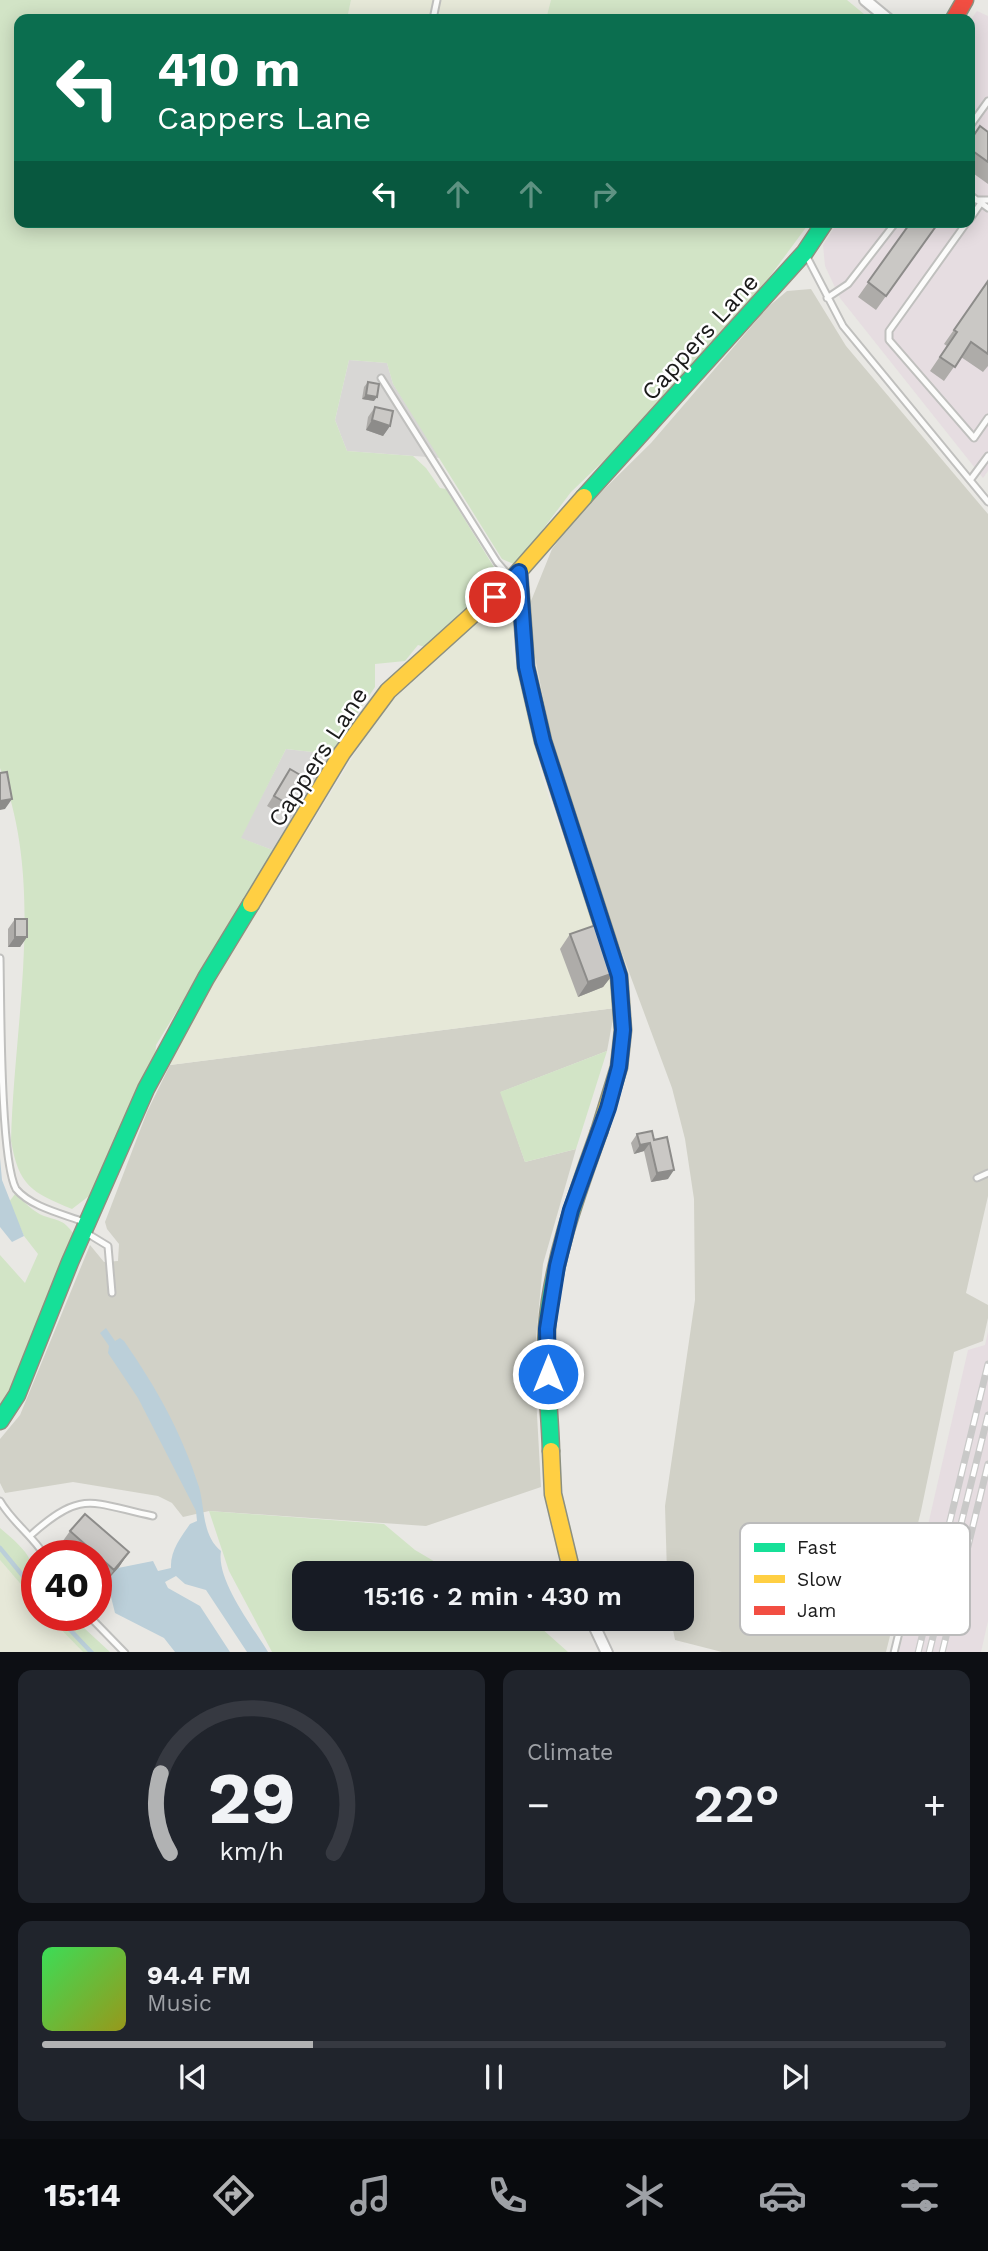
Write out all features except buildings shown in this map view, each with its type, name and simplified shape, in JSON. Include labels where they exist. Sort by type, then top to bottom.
[{"type":"street","points":[[865,0],[882,14]]},
{"type":"street","name":"Cappers Lane","points":[[0,1421],[17,1395],[70,1262],[146,1089],[206,978],[342,753],[388,691],[516,576],[567,514],[623,457],[805,252],[821,228]]},
{"type":"street","points":[[516,576],[526,667],[547,754],[619,976],[623,1030],[619,1067],[608,1108],[571,1210],[559,1254],[547,1329],[553,1494],[569,1561]]},
{"type":"street","points":[[596,1631],[606,1652]]},
{"type":"lane","points":[[975,119],[988,101]]},
{"type":"lane","points":[[975,199],[988,208]]},
{"type":"lane","points":[[975,207],[978,202],[988,200]]},
{"type":"lane","points":[[827,298],[848,285],[891,228]]},
{"type":"lane","points":[[962,228],[889,331],[889,340],[974,438],[988,418]]},
{"type":"lane","points":[[805,252],[843,326],[988,502]]},
{"type":"lane","points":[[381,378],[497,562],[516,576]]},
{"type":"lane","points":[[971,479],[988,456]]},
{"type":"lane","points":[[0,958],[1,1108],[6,1161],[15,1188],[30,1200],[85,1227],[108,1246],[112,1293]]},
{"type":"lane","points":[[977,1178],[988,1173]]},
{"type":"lane","points":[[0,1501],[13,1520],[35,1540]]},
{"type":"lane","points":[[32,1535],[70,1504],[94,1504],[153,1516]]},
{"type":"lane","points":[[104,1631],[124,1652]]},
{"type":"shaded area","points":[[977,11],[988,16],[988,471],[983,478],[840,298],[825,266],[823,245],[834,228],[975,228]]},
{"type":"shaded area","points":[[811,289],[846,346],[988,514],[988,1196],[966,1293],[988,1305],[983,1341],[954,1352],[918,1523],[740,1523],[740,1635],[890,1635],[886,1652],[722,1652],[675,1640],[673,1631],[694,1631],[694,1561],[667,1561],[665,1506],[695,1300],[694,1199],[685,1139],[672,1088],[603,902],[550,732],[529,628],[531,601],[552,549],[577,516],[651,443],[768,307],[787,291]]},
{"type":"shaded area","points":[[349,360],[387,363],[393,384],[441,458],[347,451],[335,420]]},
{"type":"shaded area","points":[[286,749],[330,754],[275,851],[240,838]]},
{"type":"shaded area","points":[[615,1008],[607,1051],[501,1092],[525,1162],[576,1149],[543,1264],[534,1360],[541,1487],[426,1526],[209,1511],[183,1517],[172,1503],[158,1496],[73,1482],[5,1493],[0,1483],[0,1439],[20,1415],[90,1245],[104,1262],[118,1261],[119,1244],[105,1222],[147,1112],[170,1065]]},
{"type":"shaded area","points":[[988,1332],[988,1621],[981,1652],[899,1652],[903,1635],[970,1635],[970,1523],[928,1523],[968,1350],[985,1345]]},
{"type":"green space","points":[[0,0],[351,0],[348,14],[14,14],[14,228],[806,228],[768,279],[645,421],[571,492],[516,565],[502,559],[393,384],[387,363],[349,360],[335,420],[347,451],[413,456],[426,468],[440,488],[446,489],[500,577],[463,616],[425,647],[418,645],[405,661],[375,664],[375,687],[330,754],[286,749],[241,838],[275,851],[156,1045],[155,1059],[89,1196],[72,1209],[46,1198],[29,1185],[18,1168],[11,1141],[24,953],[24,905],[22,858],[14,813],[0,768]]},
{"type":"green space","points":[[351,0],[551,0],[547,14],[348,14]]},
{"type":"green space","points":[[551,0],[847,0],[864,14],[547,14]]},
{"type":"green space","points":[[503,598],[514,604],[512,651],[542,777],[617,996],[615,1008],[170,1065],[202,1002],[381,711]]},
{"type":"green space","points":[[607,1051],[576,1149],[525,1162],[500,1092]]},
{"type":"green space","points":[[15,1194],[36,1212],[63,1223],[73,1233],[11,1392],[0,1408],[0,1255],[25,1283],[38,1254],[24,1236],[9,1202]]},
{"type":"green space","points":[[209,1511],[384,1524],[415,1550],[434,1561],[292,1561],[292,1631],[544,1631],[568,1652],[272,1652],[229,1571]]},
{"type":"green space","points":[[0,1528],[21,1547],[21,1584],[0,1560]]},
{"type":"green space","points":[[0,1560],[21,1584],[21,1631],[63,1631],[83,1652],[0,1652]]},
{"type":"green space","points":[[63,1631],[87,1631],[110,1652],[83,1652]]},
{"type":"water","points":[[0,1158],[2,1180],[24,1236],[12,1242],[0,1227]]},
{"type":"water","points":[[106,1328],[115,1341],[120,1338],[124,1341],[176,1429],[199,1487],[207,1530],[221,1551],[224,1576],[245,1617],[268,1652],[247,1652],[206,1590],[185,1584],[176,1576],[165,1582],[168,1588],[200,1606],[230,1652],[175,1652],[164,1638],[115,1613],[112,1575],[118,1568],[153,1561],[158,1571],[171,1568],[177,1545],[190,1524],[197,1521],[196,1511],[138,1398],[108,1353],[109,1346],[100,1333]]},
{"type":"waterway","points":[[0,1548],[21,1574]]},
{"type":"waterway","points":[[71,1631],[91,1652]]},
{"type":"railway","points":[[949,1523],[988,1364]]},
{"type":"railway","points":[[961,1523],[988,1415]]},
{"type":"railway","points":[[970,1538],[988,1464]]},
{"type":"railway","points":[[918,1652],[922,1635]]},
{"type":"railway","points":[[929,1652],[933,1635]]},
{"type":"railway","points":[[942,1652],[946,1635]]},
{"type":"traffic: fast","points":[[584,497],[805,252],[821,228]]},
{"type":"traffic: fast","points":[[0,1421],[17,1395],[70,1262],[146,1089],[206,978],[251,904]]},
{"type":"traffic: fast","points":[[551,1451],[546,1359],[550,1303],[566,1229],[599,1132]]},
{"type":"traffic: slow","points":[[251,904],[342,753],[388,691],[512,579],[584,497]]},
{"type":"traffic: slow","points":[[519,572],[526,667],[543,741],[619,976],[623,1030],[619,1067],[599,1132]]},
{"type":"traffic: slow","points":[[551,1451],[553,1494],[569,1561]]},
{"type":"traffic: jam","points":[[957,14],[965,0]]},
{"type":"route","points":[[495,597],[519,572],[522,583],[526,667],[543,741],[619,976],[623,1030],[619,1067],[608,1108],[571,1210],[557,1266],[547,1329],[548,1374]]}]
